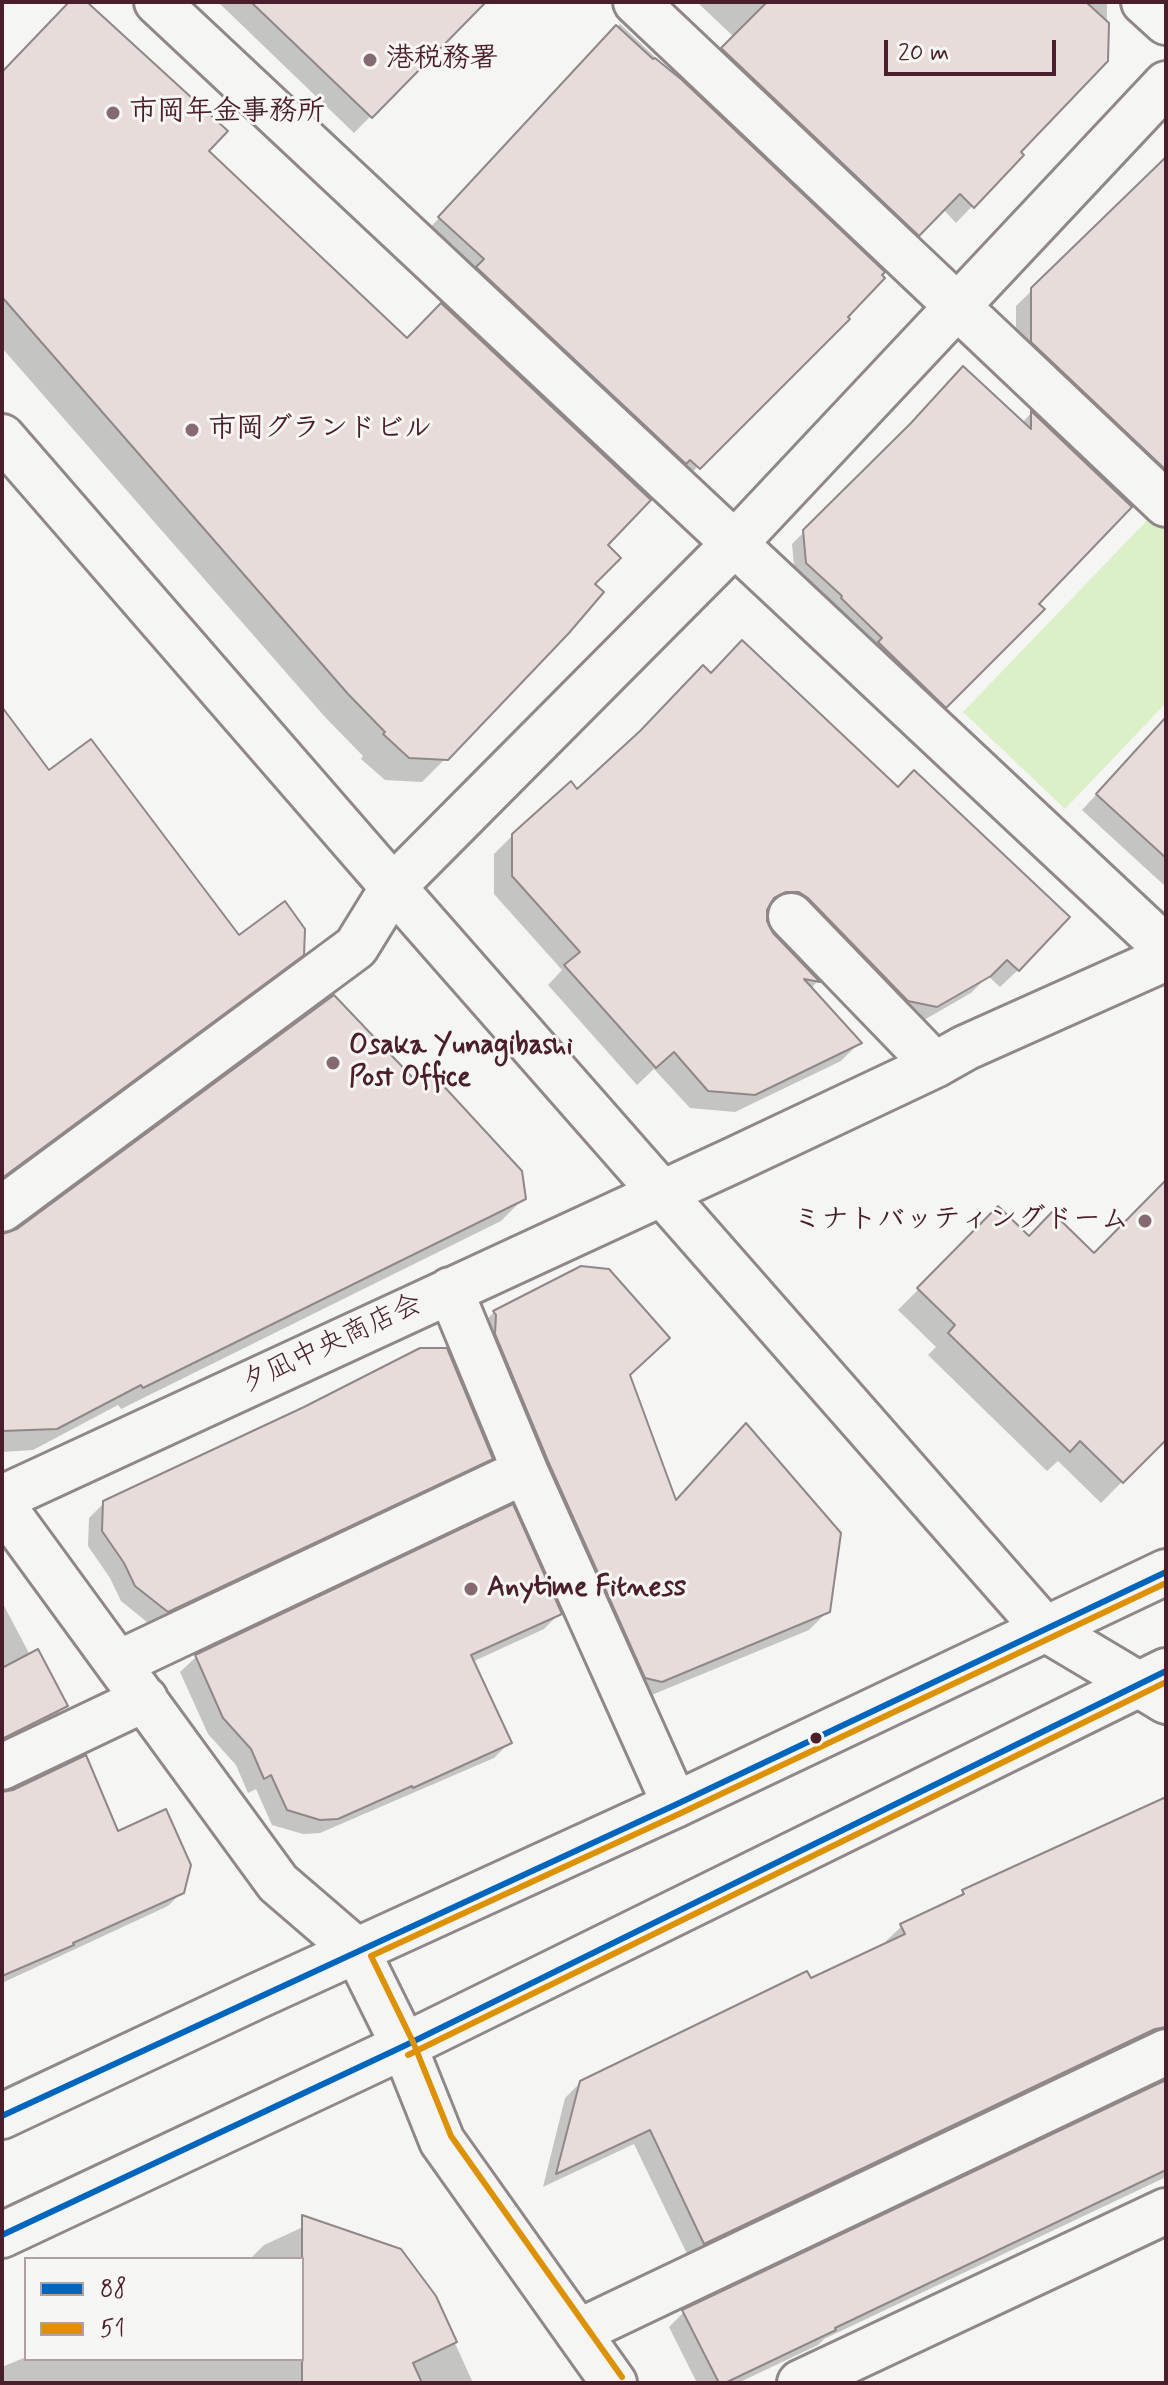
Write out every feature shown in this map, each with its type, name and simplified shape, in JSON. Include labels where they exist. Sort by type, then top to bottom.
[{"type":"main road","points":[[157,2],[1166,948]]},
{"type":"main road","points":[[636,2],[1166,504]]},
{"type":"main road","points":[[1144,2],[1166,22]]},
{"type":"main road","points":[[2,1209],[356,947],[393,887],[734,544],[1166,84]]},
{"type":"main road","points":[[2,437],[1044,1628],[1157,1685]]},
{"type":"main road","points":[[791,916],[935,1065]]},
{"type":"main road","name":"夕凪中央商店会","points":[[2,1498],[935,1065],[965,1048],[1166,958]]},
{"type":"main road","points":[[450,1290],[525,1471],[675,1805]]},
{"type":"main road","points":[[119,1663],[525,1471]]},
{"type":"main road","points":[[2,1505],[278,1883],[357,1951],[404,2046],[442,2141],[614,2383]]},
{"type":"main road","points":[[2,2116],[675,1805],[1166,1572]]},
{"type":"main road","points":[[2,2235],[1157,1685]]},
{"type":"main road","points":[[2,1767],[145,1699]]},
{"type":"main road","points":[[578,2332],[1166,2052]]},
{"type":"main road","points":[[800,2383],[1166,2211]]},
{"type":"green space","points":[[1152,515],[1166,528],[1166,703],[1065,809],[963,712]]},
{"type":"building","points":[[69,2],[87,2],[228,131],[209,151],[407,338],[441,303],[651,500],[608,545],[621,558],[595,584],[604,592],[448,760],[409,758],[383,734],[385,732],[348,694],[2,297],[2,72]]},
{"type":"building","name":"港税務署","points":[[251,2],[486,2],[372,118]]},
{"type":"building","points":[[767,2],[1086,2],[1109,23],[1108,61],[1021,152],[1024,155],[974,208],[960,194],[919,236],[721,48]]},
{"type":"building","points":[[616,25],[653,59],[682,80],[885,272],[882,275],[885,278],[848,317],[850,319],[700,469],[690,460],[686,464],[476,267],[484,259],[438,217]]},
{"type":"building","points":[[1166,157],[1166,470],[1031,342],[1031,288]]},
{"type":"building","points":[[963,366],[1031,429],[1031,411],[1132,507],[1039,604],[1045,609],[946,708],[878,642],[882,638],[806,563],[803,530],[911,423]]},
{"type":"building","points":[[742,640],[898,787],[914,770],[1070,917],[1019,971],[1007,960],[991,976],[937,1007],[908,1001],[808,898],[799,892],[786,892],[774,898],[767,910],[767,921],[773,933],[820,982],[804,979],[862,1043],[755,1095],[708,1091],[674,1052],[656,1068],[564,965],[580,952],[512,876],[512,834],[571,781],[577,789],[640,731],[703,665],[711,673]]},
{"type":"building","points":[[2,707],[49,770],[91,739],[239,935],[285,901],[305,929],[304,955],[2,1178]]},
{"type":"building","points":[[1166,717],[1166,858],[1096,794]]},
{"type":"building","points":[[334,995],[414,1079],[427,1068],[522,1171],[526,1199],[143,1388],[141,1385],[57,1429],[2,1431],[2,1234],[17,1229]]},
{"type":"building","points":[[1166,1180],[1166,1440],[1123,1483],[1080,1441],[1070,1452],[948,1333],[955,1325],[917,1288],[998,1206],[1029,1236],[1052,1212],[1094,1253]]},
{"type":"building","points":[[581,1266],[609,1269],[670,1338],[630,1375],[676,1500],[746,1423],[841,1533],[830,1612],[662,1682],[645,1678],[495,1334],[496,1315],[493,1311]]},
{"type":"building","points":[[420,1348],[447,1348],[493,1459],[168,1612],[135,1586],[124,1563],[102,1531],[103,1501],[304,1407]]},
{"type":"building","points":[[513,1504],[562,1614],[471,1655],[512,1743],[338,1819],[320,1820],[287,1810],[271,1775],[264,1779],[251,1749],[223,1718],[195,1655]]},
{"type":"building","points":[[38,1649],[68,1706],[2,1739],[2,1668]]},
{"type":"building","points":[[86,1755],[118,1831],[166,1809],[191,1865],[184,1893],[2,1976],[2,1792],[13,1790]]},
{"type":"building","points":[[1166,1797],[1166,2027],[1155,2029],[704,2244],[650,2130],[556,2174],[580,2081],[807,1971],[811,1978],[905,1934],[900,1924],[964,1894],[962,1890]]},
{"type":"building","points":[[1166,2080],[1166,2170],[725,2383],[719,2383],[682,2310]]},
{"type":"building","points":[[302,2215],[401,2249],[436,2296],[457,2342],[413,2363],[422,2383],[302,2383]]},
{"type":"transit line","name":"88","points":[[2,2116],[675,1805],[1166,1572]]},
{"type":"transit line","name":"51","points":[[622,2377],[451,2136],[413,2042],[371,1956],[1166,1583]]},
{"type":"transit line","name":"88","points":[[2,2235],[404,2046],[1166,1671]]},
{"type":"transit line","name":"51","points":[[408,2055],[1166,1682]]},
{"type":"place","name":"港税務署","points":[[370,60]]},
{"type":"place","name":"市岡年金事務所","points":[[113,113]]},
{"type":"place","name":"市岡グランドビル","points":[[192,430]]},
{"type":"place","name":"Osaka Yunagibashi Post Office","points":[[333,1063]]},
{"type":"place","name":"ミナトバッティングドーム","points":[[1145,1221]]},
{"type":"place","name":"Anytime Fitness","points":[[471,1589]]}]
